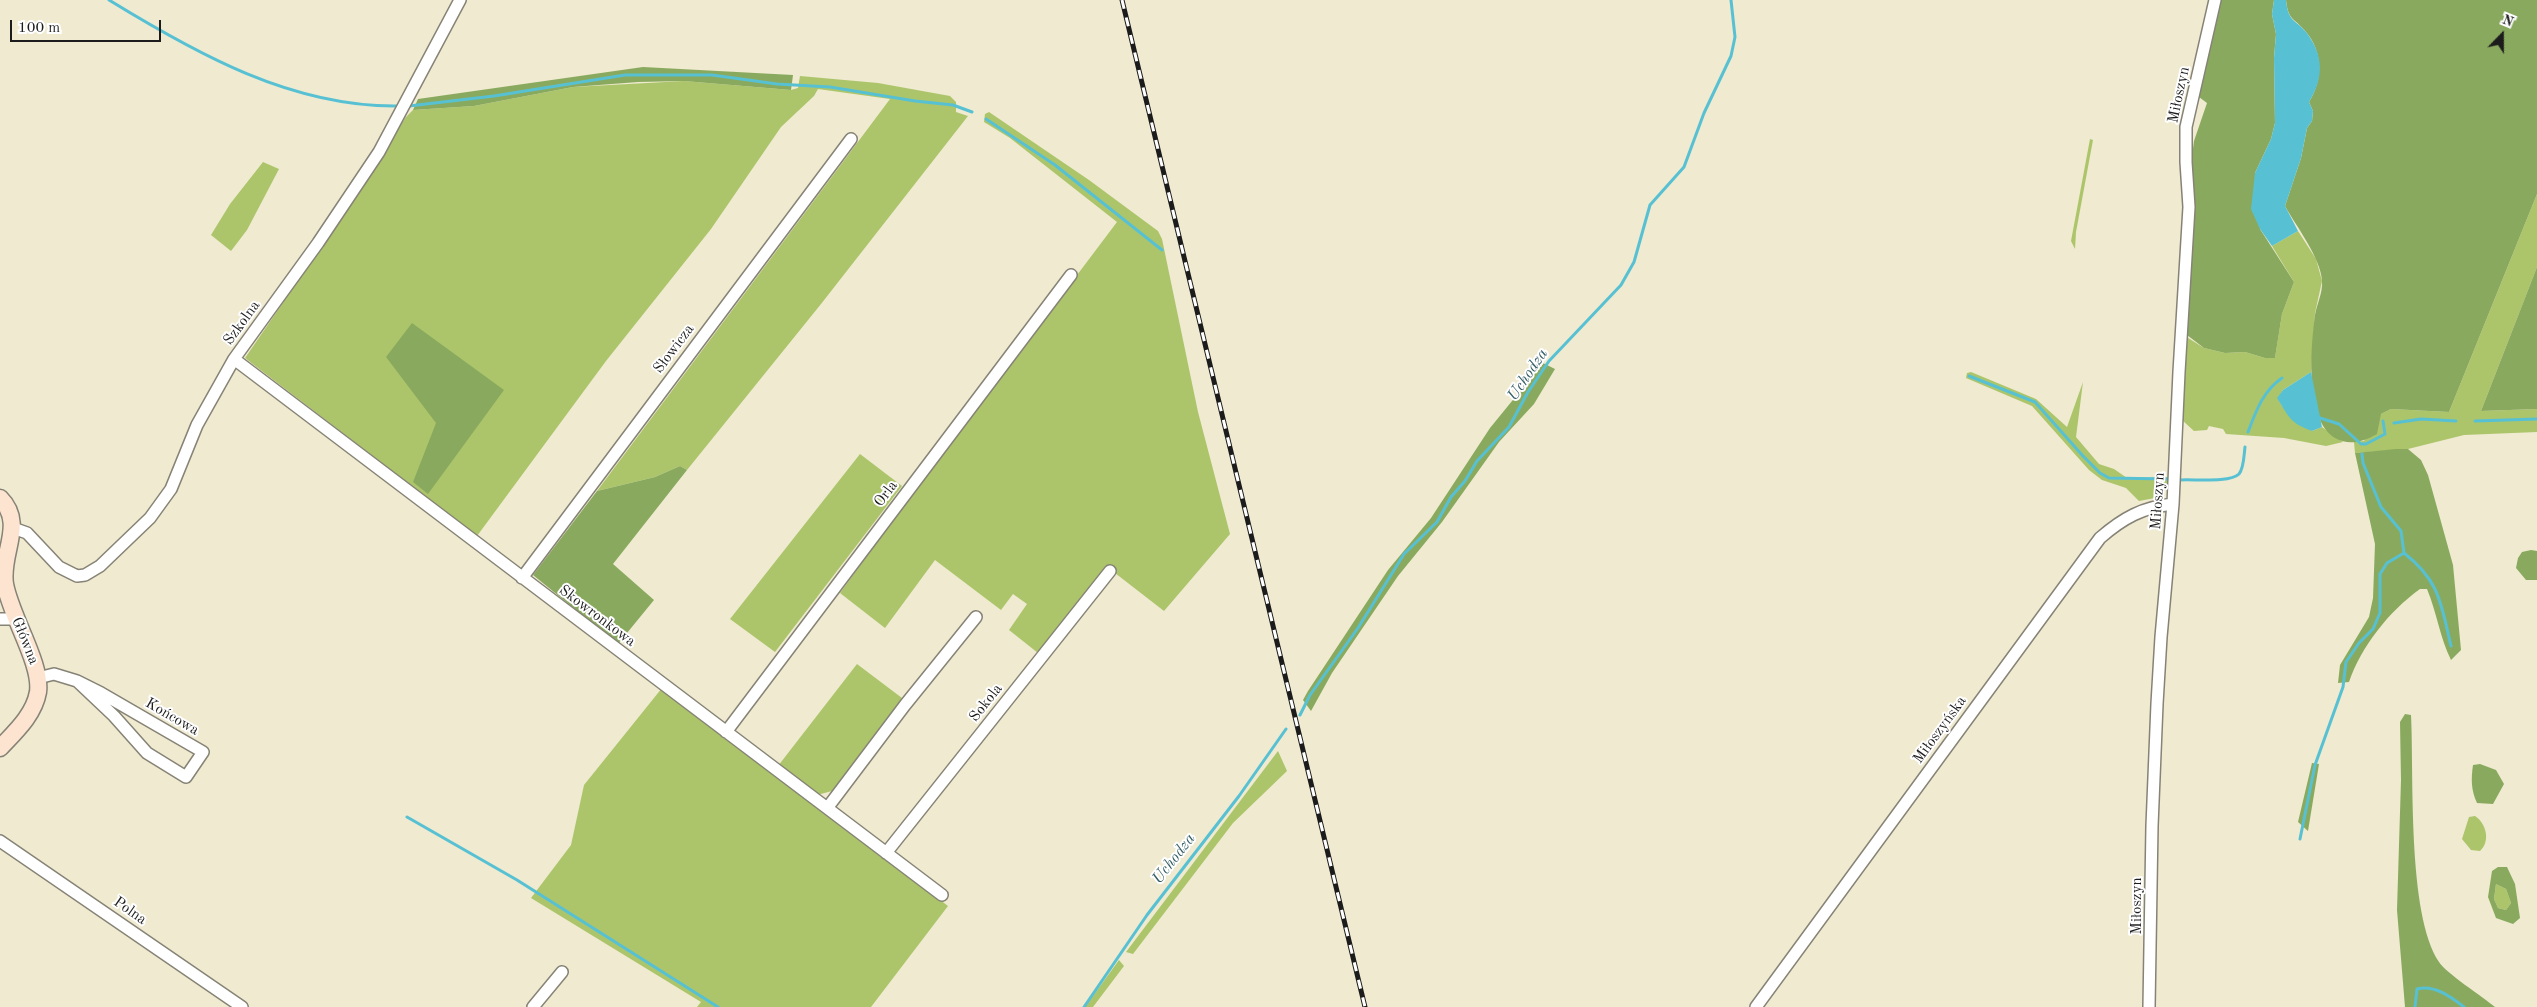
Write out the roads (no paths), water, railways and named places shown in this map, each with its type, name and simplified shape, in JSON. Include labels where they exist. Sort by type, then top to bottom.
[{"type":"street","name":"Szkolna","points":[[13,528],[27,533],[59,567],[77,576],[92,573],[137,532],[163,502],[171,489],[197,425],[234,359],[318,243],[379,152],[460,0]]},
{"type":"street","name":"Miłoszyn","points":[[2149,1007],[2152,826],[2157,704],[2161,637],[2174,504],[2179,372],[2189,207],[2186,127],[2215,0]]},
{"type":"street","name":"Słowicza","points":[[522,578],[851,139]]},
{"type":"street","name":"Orla","points":[[726,732],[1071,275]]},
{"type":"street","name":"Skowronkowa","points":[[234,359],[942,895]]},
{"type":"street","name":"Główna","points":[[0,498],[10,510],[13,528],[4,574],[8,619],[36,668],[38,678],[36,700],[30,714],[0,748]]},
{"type":"street","name":"Miłoszyńska","points":[[1756,1007],[2100,538],[2116,524],[2136,512],[2157,506],[2174,504]]},
{"type":"street","name":"Sokola","points":[[886,853],[1110,571]]},
{"type":"street","points":[[828,807],[905,705],[976,617]]},
{"type":"street","name":"Końcowa","points":[[38,678],[54,674],[77,682],[101,693],[203,752],[186,776],[147,753],[114,716],[77,682]]},
{"type":"street","name":"Polna","points":[[0,841],[242,1007]]},
{"type":"street","points":[[533,1007],[562,972]]},
{"type":"water","points":[[2274,0],[2286,0],[2290,16],[2312,41],[2319,58],[2320,67],[2317,84],[2309,102],[2313,111],[2312,121],[2307,128],[2301,158],[2285,206],[2298,231],[2272,246],[2260,229],[2251,209],[2255,173],[2271,139],[2275,123],[2274,58],[2276,34],[2272,14]]},
{"type":"water","points":[[2311,372],[2322,427],[2312,431],[2294,422],[2277,398],[2283,390]]},
{"type":"waterway","points":[[109,0],[211,58],[247,74],[283,87],[320,97],[358,104],[397,106]]},
{"type":"waterway","name":"Uchodza","points":[[1300,715],[1310,695],[1358,628],[1404,554],[1437,522],[1451,497],[1465,481],[1477,461],[1509,427],[1528,392],[1549,361],[1621,285],[1634,262],[1650,205],[1684,167],[1704,113],[1731,56],[1735,37],[1731,0]]},
{"type":"waterway","points":[[409,106],[494,96],[625,75],[712,75],[777,84],[830,87],[915,101],[953,105],[972,112]]},
{"type":"waterway","points":[[986,119],[1055,165],[1162,250]]},
{"type":"waterway","points":[[1969,376],[2035,402],[2083,456],[2100,473],[2109,478],[2168,479]]},
{"type":"waterway","points":[[2248,432],[2265,395],[2282,378]]},
{"type":"waterway","points":[[2320,418],[2339,424],[2361,444],[2366,444],[2385,434],[2383,421]]},
{"type":"waterway","points":[[2394,423],[2421,419],[2456,421]]},
{"type":"waterway","points":[[2475,421],[2537,419]]},
{"type":"waterway","points":[[2180,480],[2220,480],[2234,477],[2239,474],[2242,468],[2245,447]]},
{"type":"waterway","points":[[2300,839],[2315,765],[2343,687],[2346,662],[2359,643],[2373,629],[2380,613],[2380,574],[2387,563],[2404,553],[2401,531],[2381,507],[2363,463],[2362,454]]},
{"type":"waterway","points":[[2404,553],[2416,563],[2432,584],[2441,606],[2451,646]]},
{"type":"waterway","name":"Uchodza","points":[[1084,1007],[1147,915],[1239,796],[1286,729]]},
{"type":"waterway","points":[[407,817],[517,880],[718,1007]]},
{"type":"waterway","points":[[2415,1007],[2417,989],[2423,988],[2442,992],[2464,1007]]},
{"type":"railway","points":[[1122,0],[1365,1007]]}]
